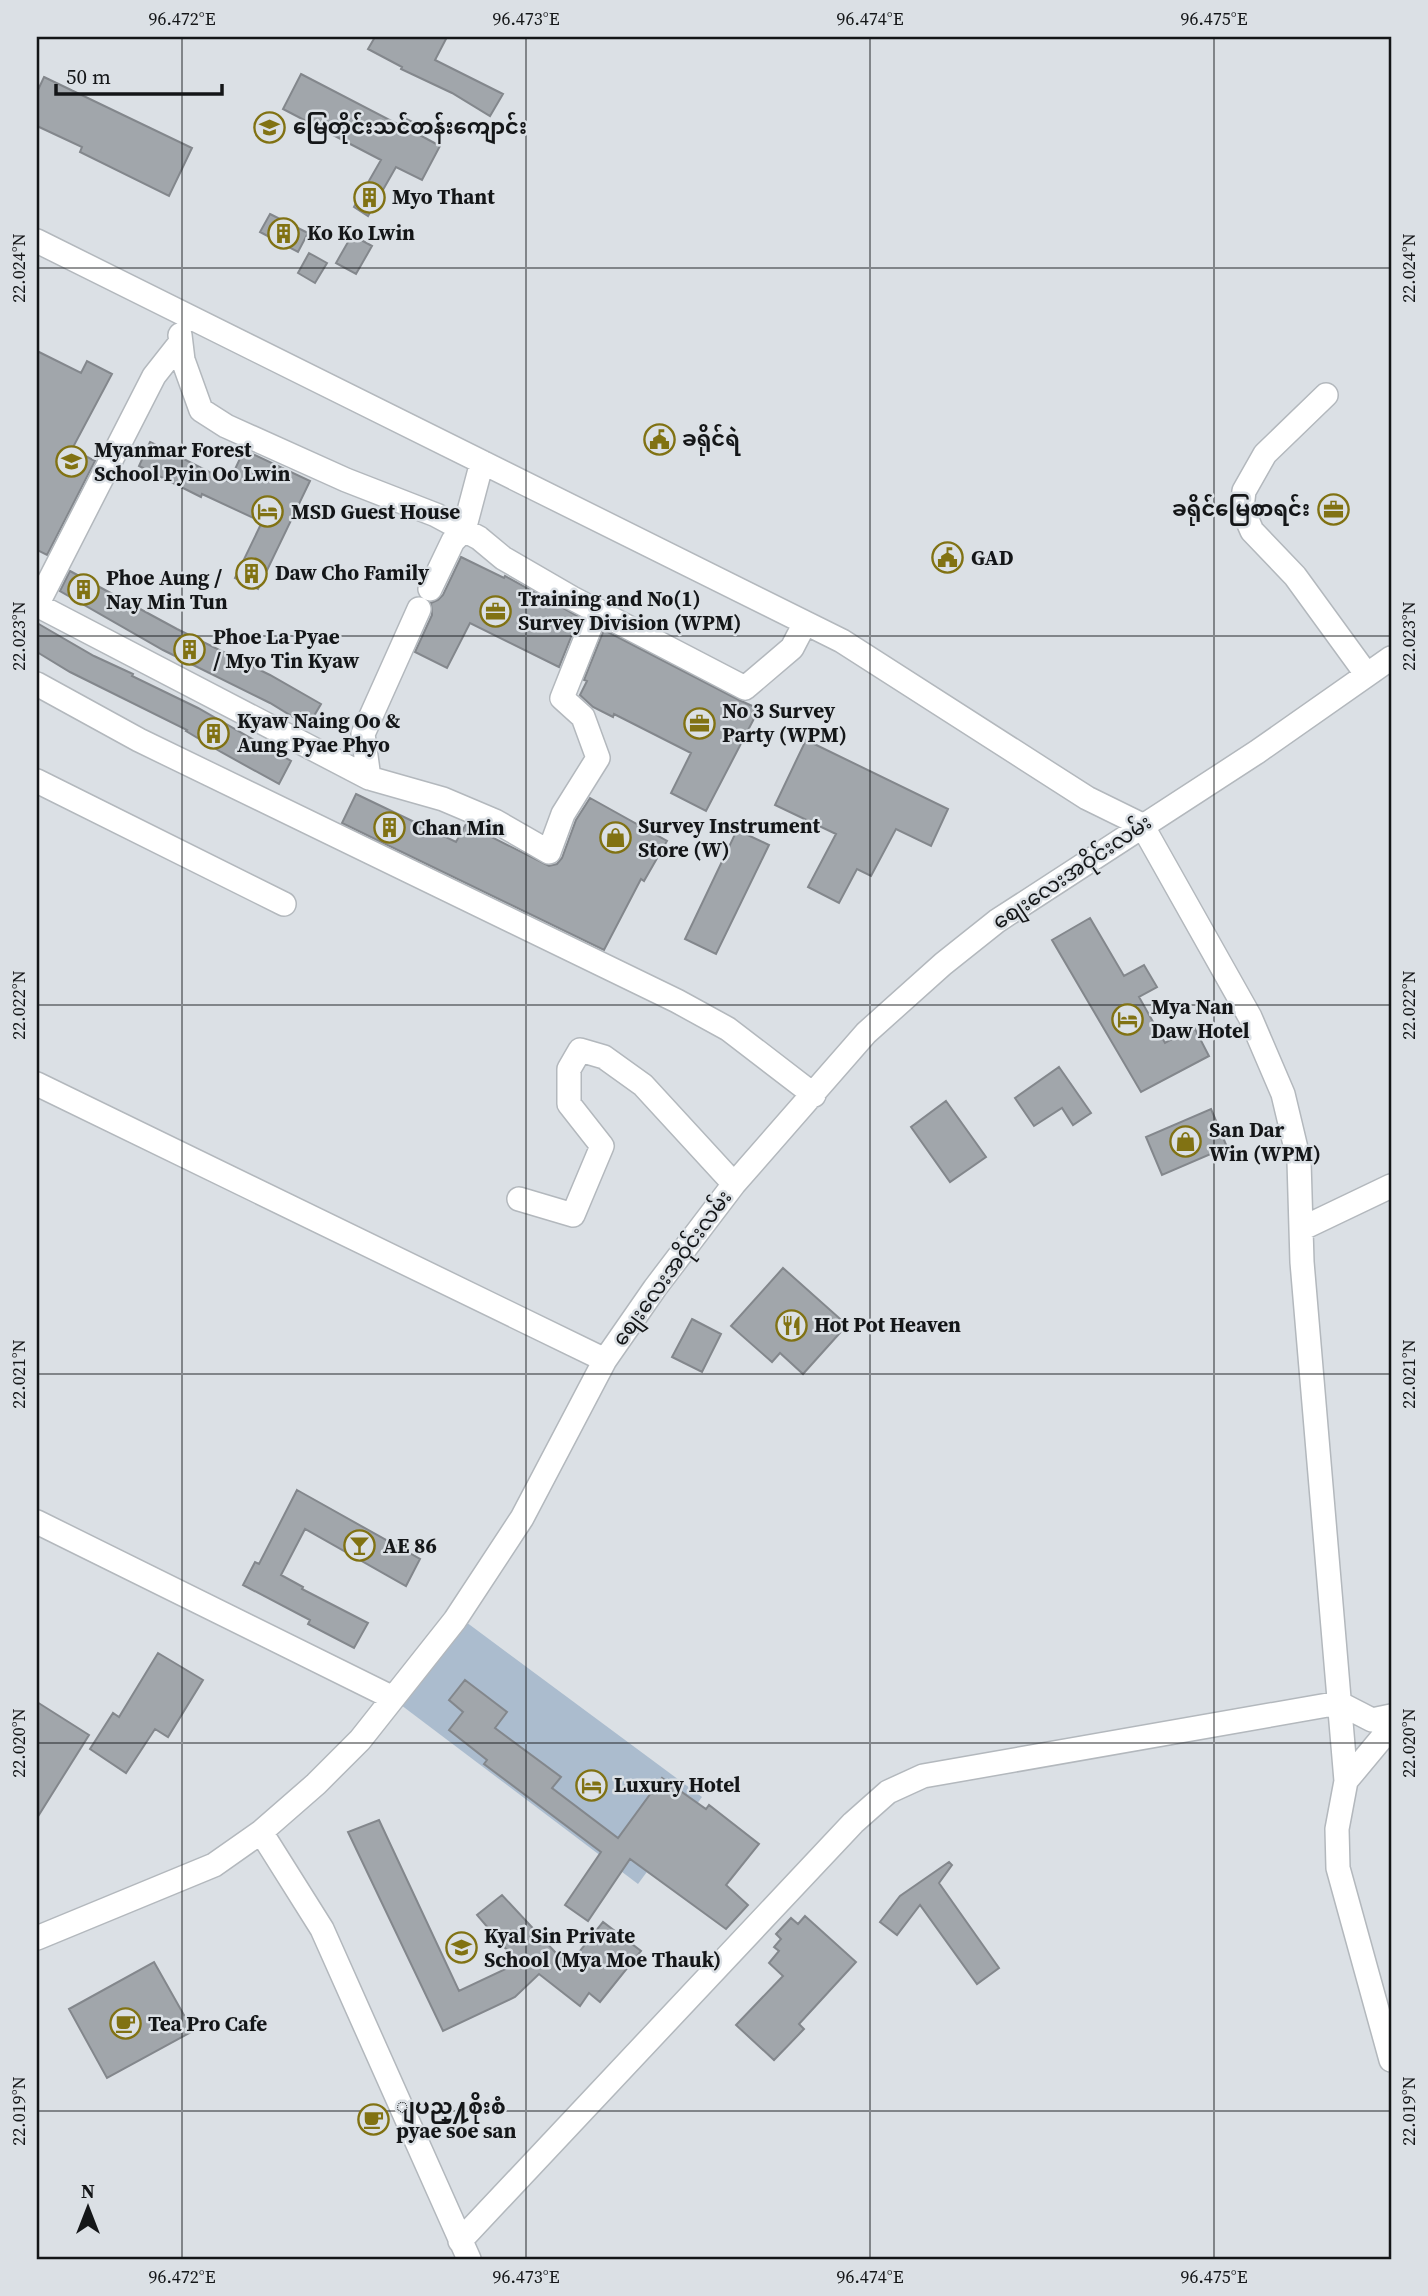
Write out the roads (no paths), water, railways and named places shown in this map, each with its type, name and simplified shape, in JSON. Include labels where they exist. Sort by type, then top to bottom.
[{"type":"street","points":[[37,242],[842,641],[1087,798],[1142,825],[1250,1017],[1283,1094],[1298,1161],[1301,1229],[1346,1781],[1337,1829],[1338,1868],[1391,2060]]},
{"type":"street","points":[[180,311],[183,360],[201,410],[226,426],[346,480],[436,515],[479,538],[503,558],[597,611],[745,688],[792,648],[805,623]]},
{"type":"street","points":[[180,344],[155,376],[37,605],[369,778],[443,799],[495,821],[549,852],[563,814],[598,758],[583,718],[562,698],[597,611]]},
{"type":"street","points":[[1326,395],[1265,454],[1244,491],[1242,508],[1252,531],[1295,576],[1367,675]]},
{"type":"street","points":[[369,778],[363,734],[424,599],[453,541],[464,530],[481,462]]},
{"type":"street","name":"စျေးလေးအဝိုင်းလမ်း","points":[[37,1938],[214,1865],[261,1832],[316,1784],[360,1740],[455,1620],[522,1518],[605,1360],[655,1288],[734,1184],[866,1033],[943,964],[997,921],[1256,752],[1391,658]]},
{"type":"street","points":[[37,684],[139,740],[677,1001],[728,1029],[814,1095]]},
{"type":"street","points":[[37,781],[284,904]]},
{"type":"street","points":[[519,1199],[573,1215],[602,1146],[569,1104],[569,1069],[580,1050],[604,1058],[643,1085],[734,1184]]},
{"type":"street","points":[[37,1084],[605,1360]]},
{"type":"street","points":[[1301,1229],[1391,1186]]},
{"type":"street","points":[[37,1522],[393,1698]]},
{"type":"street","points":[[261,1832],[322,1929],[464,2250],[853,1823],[888,1792],[923,1776],[1339,1703],[1373,1720],[1391,1716]]},
{"type":"street","points":[[1346,1781],[1391,1727]]},
{"type":"place","name":"မြေတိုင်းသင်တန်းကျောင်း","points":[[270,127]]},
{"type":"place","name":"Myo Thant","points":[[369,197]]},
{"type":"place","name":"Ko Ko Lwin","points":[[284,233]]},
{"type":"place","name":"ခရိုင်ရဲ","points":[[659,439]]},
{"type":"place","name":"Myanmar Forest School Pyin Oo Lwin","points":[[71,462]]},
{"type":"place","name":"ခရိုင်မြေစာရင်း","points":[[1333,509]]},
{"type":"place","name":"MSD Guest House","points":[[268,512]]},
{"type":"place","name":"GAD","points":[[948,558]]},
{"type":"place","name":"Daw Cho Family","points":[[252,573]]},
{"type":"place","name":"Phoe Aung / Nay Min Tun","points":[[83,590]]},
{"type":"place","name":"Training and No(1) Survey Division (WPM)","points":[[495,611]]},
{"type":"place","name":"Phoe La Pyae / Myo Tin Kyaw","points":[[190,649]]},
{"type":"place","name":"No 3 Survey Party (WPM)","points":[[699,723]]},
{"type":"place","name":"Kyaw Naing Oo & Aung Pyae Phyo","points":[[214,733]]},
{"type":"place","name":"Chan Min","points":[[389,828]]},
{"type":"place","name":"Survey Instrument Store (W)","points":[[615,838]]},
{"type":"place","name":"Mya Nan Daw Hotel","points":[[1128,1019]]},
{"type":"place","name":"San Dar Win (WPM)","points":[[1186,1142]]},
{"type":"place","name":"Hot Pot Heaven","points":[[791,1325]]},
{"type":"place","name":"AE 86","points":[[360,1546]]},
{"type":"place","name":"Luxury Hotel","points":[[591,1785]]},
{"type":"place","name":"Kyal Sin Private School (Mya Moe Thauk)","points":[[461,1948]]},
{"type":"place","name":"Tea Pro Cafe","points":[[125,2024]]},
{"type":"place","name":"ျပည္႔စိုးစံ pyae soe san","points":[[373,2119]]}]
